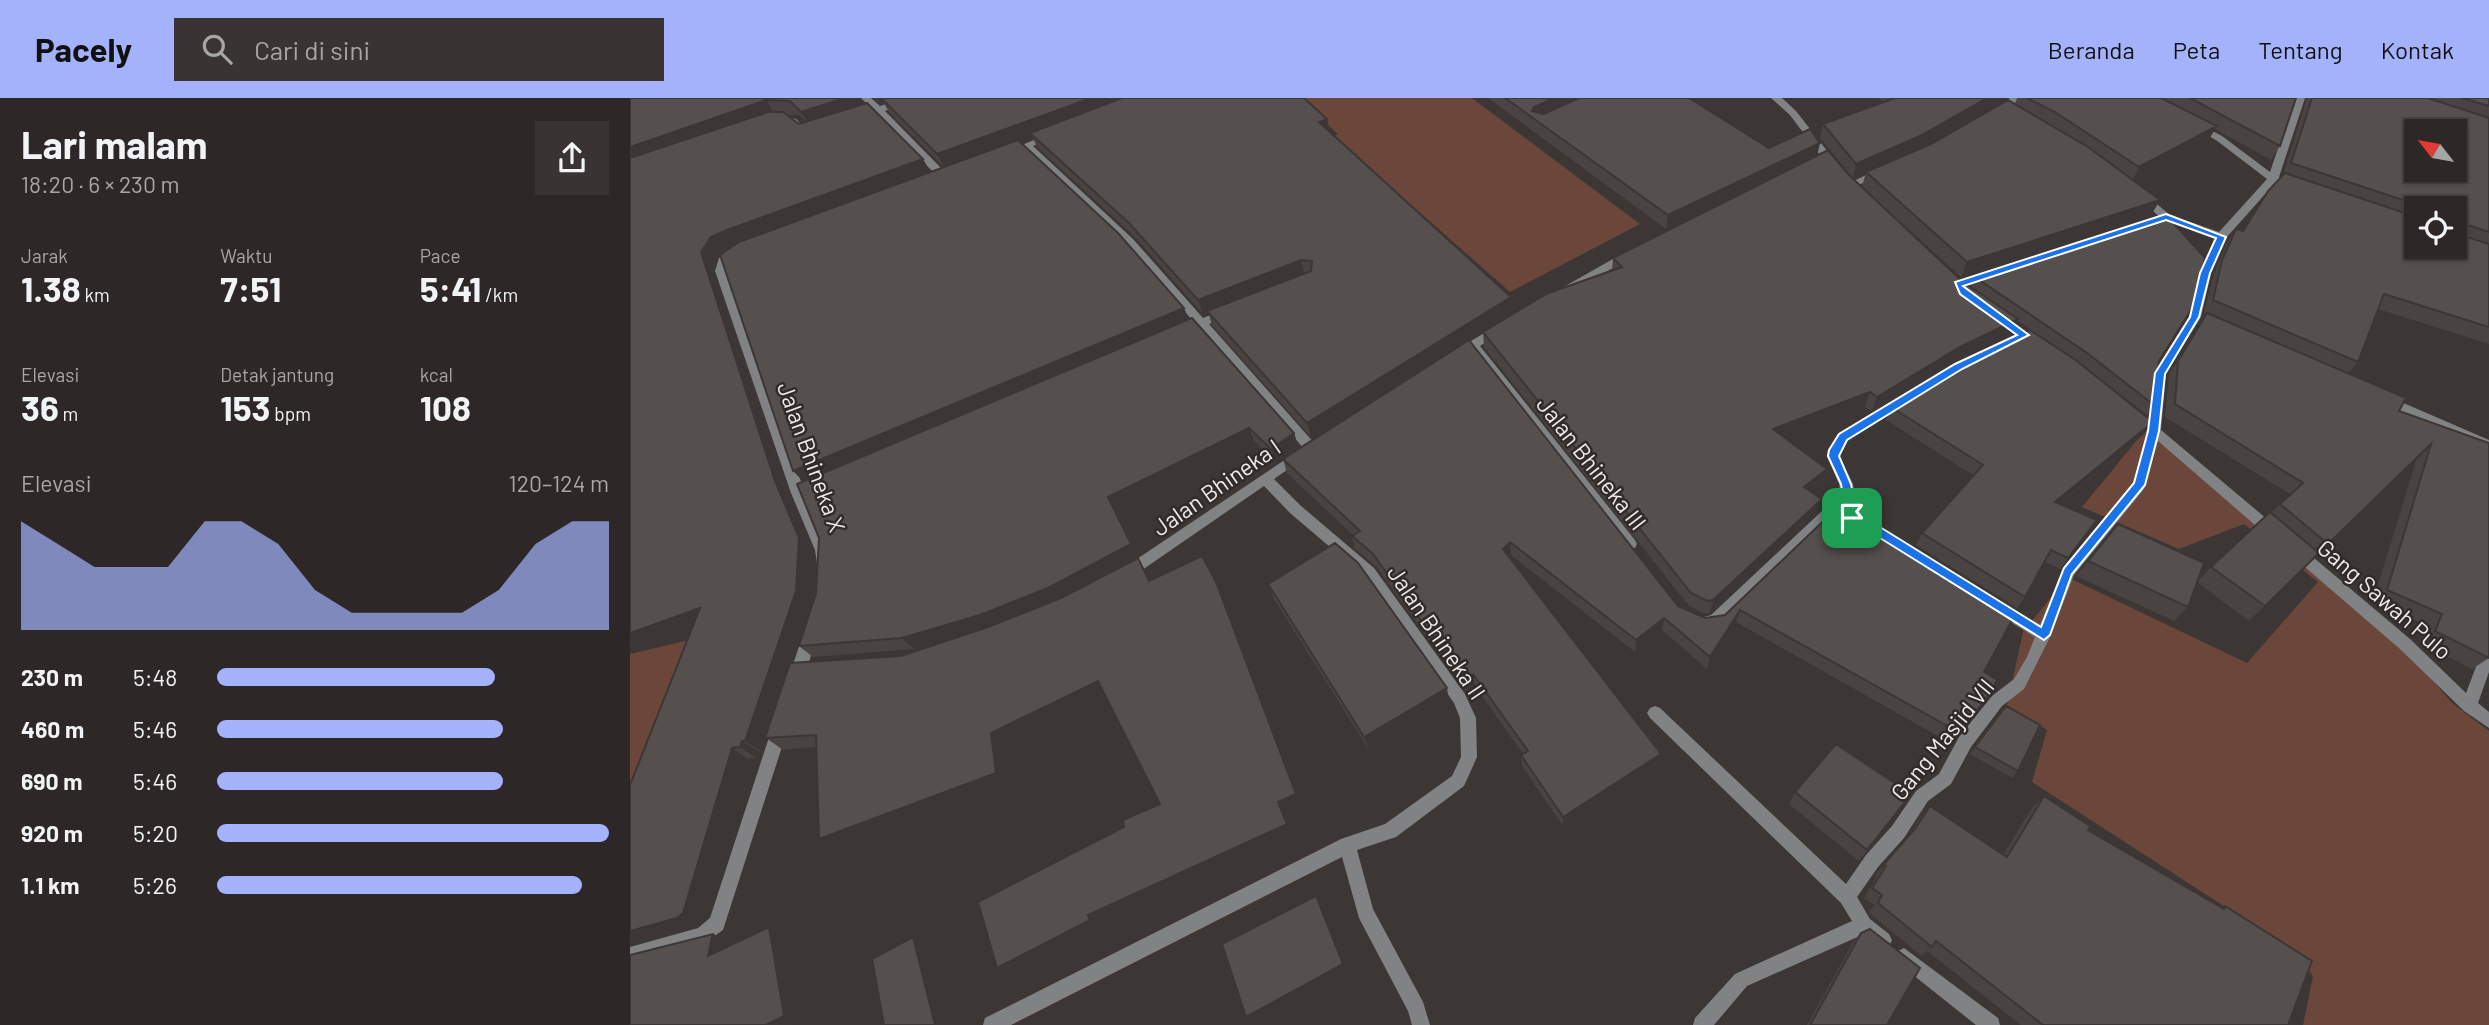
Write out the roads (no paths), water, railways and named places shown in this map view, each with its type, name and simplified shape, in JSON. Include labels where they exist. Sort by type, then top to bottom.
[{"type":"street","points":[[866,98],[943,176]]},
{"type":"street","points":[[853,119],[913,98]]},
{"type":"street","points":[[1776,98],[1793,113],[1826,158],[1855,189],[1898,164]]},
{"type":"street","points":[[1990,114],[2016,98]]},
{"type":"street","points":[[2273,178],[2300,98]]},
{"type":"street","points":[[2002,107],[2023,118]]},
{"type":"street","points":[[757,127],[791,118],[808,133],[829,127]]},
{"type":"street","points":[[2184,119],[2219,138],[2273,178],[2297,187]]},
{"type":"street","points":[[991,159],[1063,131]]},
{"type":"street","points":[[1027,146],[1129,241],[1201,322]]},
{"type":"street","points":[[1814,164],[1826,158]]},
{"type":"street","points":[[930,180],[955,171]]},
{"type":"street","name":"Gang Masjid VII","points":[[1847,897],[1872,861],[1898,832],[1922,796],[1945,779],[1965,742],[1997,701],[2019,684],[2044,635],[2068,572],[2139,485],[2154,431],[2160,373],[2194,317],[2205,273],[2221,237],[2273,178]]},
{"type":"street","points":[[2130,187],[2166,217],[2221,237]]},
{"type":"street","points":[[2153,221],[2166,217]]},
{"type":"street","name":"Jalan Bhineka X","points":[[743,249],[723,261],[721,271],[805,491],[822,550],[821,577]]},
{"type":"street","points":[[1548,299],[1630,254]]},
{"type":"street","points":[[1958,285],[1997,272]]},
{"type":"street","points":[[1948,275],[1972,299]]},
{"type":"street","points":[[1163,338],[1237,308]]},
{"type":"street","points":[[1990,312],[2019,338],[2045,349]]},
{"type":"street","points":[[2194,317],[2207,322]]},
{"type":"street","points":[[1450,359],[1516,318]]},
{"type":"street","name":"Jalan Bhineka I","points":[[1109,582],[1141,565],[1316,444],[1201,322]]},
{"type":"street","name":"Jalan Bhineka III","points":[[1473,345],[1635,551]]},
{"type":"street","points":[[1852,518],[1846,484],[1833,456],[1834,450],[1843,437],[1917,393]]},
{"type":"street","points":[[2374,395],[2489,445]]},
{"type":"street","name":"Gang Sawah Pulo","points":[[2134,415],[2405,645],[2469,706],[2489,721]]},
{"type":"street","name":"Jalan Bhineka II","points":[[992,1025],[1347,845],[1390,831],[1458,781],[1469,757],[1468,718],[1460,699],[1369,572],[1295,509],[1265,478]]},
{"type":"street","points":[[1693,619],[1715,621],[1828,514],[1852,518],[1932,565]]},
{"type":"street","points":[[1988,600],[2044,635]]},
{"type":"street","points":[[791,693],[806,667],[815,617]]},
{"type":"street","points":[[2469,706],[2489,651]]},
{"type":"street","points":[[1655,713],[1847,897],[1864,925],[1991,1025]]},
{"type":"street","points":[[630,956],[703,935],[717,924],[783,719]]},
{"type":"street","points":[[1347,845],[1365,912],[1417,1008],[1421,1025]]},
{"type":"street","points":[[1702,1025],[1741,980],[1864,925]]}]
